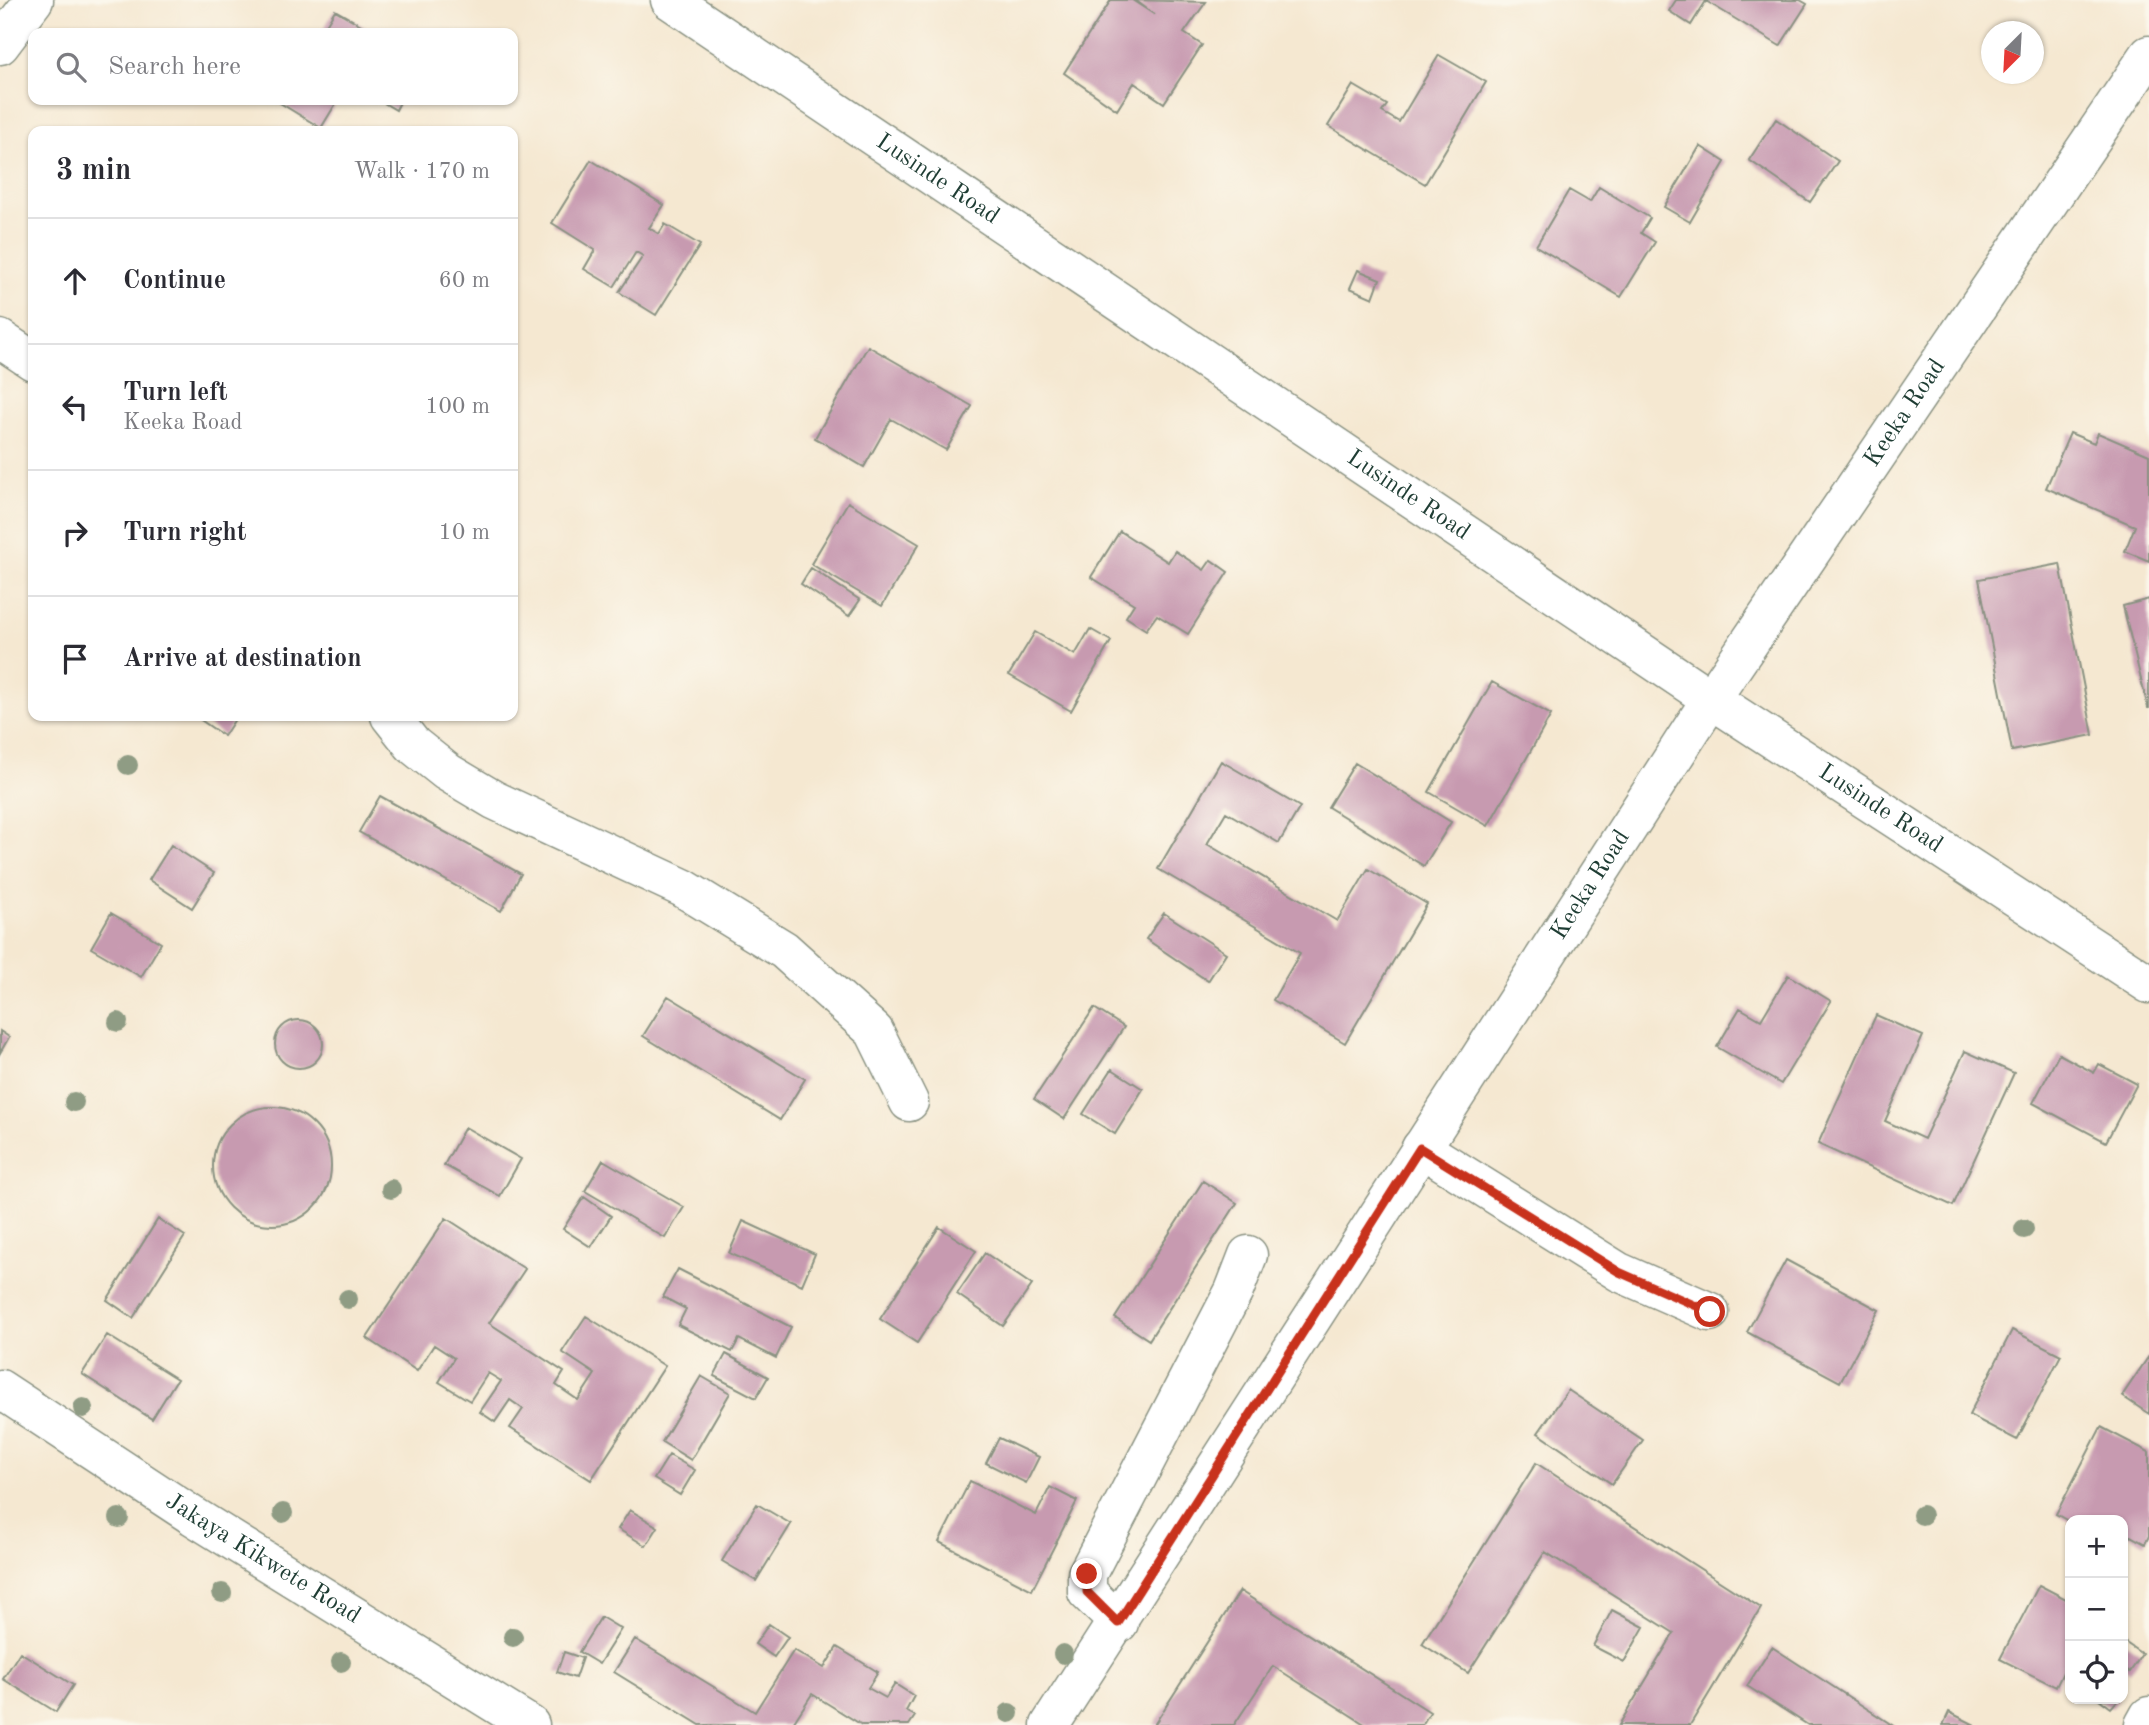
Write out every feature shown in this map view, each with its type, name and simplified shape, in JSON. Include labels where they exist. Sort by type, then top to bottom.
[{"type":"street","points":[[0,45],[34,0]]},
{"type":"street","name":"Lusinde Road","points":[[670,0],[1711,699],[2149,984]]},
{"type":"street","name":"Keeka Road","points":[[1050,1725],[1711,699],[2149,55]]},
{"type":"street","points":[[0,339],[28,357]]},
{"type":"street","points":[[394,721],[413,745],[447,772],[494,800],[683,888],[784,950],[874,1031],[909,1101]]},
{"type":"street","points":[[1420,1148],[1619,1272],[1710,1312]]},
{"type":"street","points":[[1118,1623],[1087,1592],[1087,1574],[1234,1291],[1248,1255]]},
{"type":"street","name":"Jakaya Kikwete Road","points":[[0,1389],[193,1516],[530,1725]]},
{"type":"street","points":[[2144,1725],[2149,1716]]},
{"type":"building","points":[[1111,0],[1132,0],[1155,15],[1135,0],[1206,2],[1184,33],[1202,45],[1164,103],[1134,83],[1117,110],[1064,73]]},
{"type":"building","points":[[1676,0],[1800,0],[1807,4],[1780,46],[1706,1],[1691,25],[1669,11]]},
{"type":"building","points":[[335,10],[366,28],[324,28]]},
{"type":"building","points":[[1439,55],[1486,82],[1425,184],[1328,126],[1353,85],[1387,105],[1382,112],[1399,122]]},
{"type":"building","points":[[283,105],[335,105],[322,126],[318,126]]},
{"type":"building","points":[[1776,119],[1838,161],[1810,202],[1749,160]]},
{"type":"building","points":[[1700,146],[1725,162],[1690,222],[1664,207]]},
{"type":"building","points":[[591,160],[664,205],[649,228],[659,234],[665,224],[700,245],[656,315],[619,292],[643,256],[636,252],[614,287],[584,269],[595,250],[552,223]]},
{"type":"building","points":[[1599,187],[1650,218],[1641,233],[1655,242],[1621,297],[1536,246],[1569,190],[1590,202]]},
{"type":"building","points":[[1358,270],[1380,279],[1373,298],[1350,288]]},
{"type":"building","points":[[868,346],[972,406],[946,450],[891,419],[864,467],[815,438]]},
{"type":"building","points":[[2070,433],[2094,443],[2098,433],[2149,455],[2149,561],[2125,551],[2135,526],[2046,488]]},
{"type":"building","points":[[848,502],[919,544],[882,606],[811,564]]},
{"type":"building","points":[[1120,531],[1168,562],[1175,551],[1204,570],[1211,560],[1228,572],[1188,634],[1157,615],[1146,630],[1126,617],[1134,604],[1091,577]]},
{"type":"building","points":[[2060,564],[2093,735],[2012,751],[1979,579]]},
{"type":"building","points":[[811,568],[860,600],[849,616],[801,584]]},
{"type":"building","points":[[2149,599],[2149,708],[2148,708],[2123,606]]},
{"type":"building","points":[[1090,629],[1111,641],[1071,711],[1009,675],[1035,632],[1075,655]]},
{"type":"building","points":[[1492,682],[1551,715],[1488,826],[1429,792]]},
{"type":"building","points":[[202,721],[234,721],[224,736]]},
{"type":"building","points":[[1221,761],[1300,807],[1279,843],[1226,812],[1207,844],[1337,921],[1368,869],[1427,904],[1345,1043],[1273,1000],[1300,953],[1158,869]]},
{"type":"building","points":[[1355,763],[1451,822],[1424,866],[1328,807]]},
{"type":"building","points":[[380,796],[521,874],[501,911],[359,832]]},
{"type":"building","points":[[171,845],[214,873],[192,908],[149,880]]},
{"type":"building","points":[[111,913],[161,943],[141,977],[91,948]]},
{"type":"building","points":[[1164,913],[1226,953],[1208,981],[1146,939]]},
{"type":"building","points":[[1788,975],[1831,1001],[1781,1084],[1717,1047],[1740,1008],[1761,1020]]},
{"type":"building","points":[[668,996],[805,1079],[780,1120],[643,1036]]},
{"type":"building","points":[[1094,1008],[1124,1027],[1064,1119],[1034,1099]]},
{"type":"building","points":[[1876,1015],[1923,1036],[1885,1121],[1924,1139],[1965,1051],[2014,1073],[1953,1206],[1818,1144]]},
{"type":"building","points":[[299,1020],[308,1021],[316,1027],[322,1035],[322,1053],[316,1061],[308,1067],[299,1068],[290,1067],[282,1061],[276,1053],[275,1044],[276,1035],[282,1027],[290,1021]]},
{"type":"building","points":[[0,1031],[9,1037],[0,1053]]},
{"type":"building","points":[[2059,1054],[2094,1073],[2099,1064],[2137,1084],[2106,1142],[2033,1103]]},
{"type":"building","points":[[1112,1069],[1143,1089],[1115,1134],[1083,1114]]},
{"type":"building","points":[[272,1107],[295,1111],[314,1124],[327,1143],[331,1166],[327,1189],[314,1208],[295,1221],[272,1225],[249,1221],[230,1208],[217,1189],[213,1166],[217,1143],[230,1124],[249,1111]]},
{"type":"building","points":[[465,1127],[521,1159],[500,1196],[444,1165]]},
{"type":"building","points":[[603,1160],[684,1207],[665,1238],[585,1191]]},
{"type":"building","points":[[1203,1181],[1237,1203],[1149,1340],[1115,1318]]},
{"type":"building","points":[[584,1197],[611,1216],[591,1247],[563,1229]]},
{"type":"building","points":[[446,1218],[525,1269],[489,1323],[564,1372],[556,1385],[578,1400],[595,1374],[562,1352],[586,1316],[665,1366],[591,1480],[510,1428],[523,1409],[510,1400],[495,1422],[480,1412],[501,1381],[488,1373],[470,1401],[439,1382],[454,1358],[434,1345],[417,1371],[367,1338]]},
{"type":"building","points":[[158,1219],[185,1236],[133,1318],[107,1300]]},
{"type":"building","points":[[743,1221],[815,1254],[802,1285],[729,1253]]},
{"type":"building","points":[[939,1227],[976,1251],[917,1343],[880,1319]]},
{"type":"building","points":[[985,1253],[1032,1285],[1003,1326],[957,1294]]},
{"type":"building","points":[[1786,1260],[1879,1310],[1840,1382],[1747,1332]]},
{"type":"building","points":[[678,1269],[791,1327],[776,1358],[739,1339],[732,1352],[678,1325],[686,1309],[663,1297]]},
{"type":"building","points":[[2012,1330],[2061,1355],[2017,1440],[1969,1415]]},
{"type":"building","points":[[107,1335],[177,1379],[152,1419],[82,1374]]},
{"type":"building","points":[[726,1354],[768,1377],[756,1398],[714,1376]]},
{"type":"building","points":[[2149,1356],[2149,1414],[2122,1396]]},
{"type":"building","points":[[701,1376],[730,1393],[691,1460],[662,1442]]},
{"type":"building","points":[[1568,1390],[1643,1440],[1612,1484],[1538,1433]]},
{"type":"building","points":[[2101,1427],[2149,1452],[2149,1536],[2145,1544],[2128,1535],[2128,1515],[2065,1515],[2065,1519],[2056,1514]]},
{"type":"building","points":[[999,1438],[1039,1457],[1026,1483],[986,1463]]},
{"type":"building","points":[[669,1455],[695,1470],[680,1495],[654,1479]]},
{"type":"building","points":[[1536,1463],[1761,1608],[1690,1725],[1619,1725],[1674,1633],[1545,1552],[1468,1673],[1422,1644]]},
{"type":"building","points":[[970,1481],[1036,1515],[1050,1487],[1077,1501],[1032,1590],[939,1542]]},
{"type":"building","points":[[757,1504],[791,1524],[756,1581],[722,1561]]},
{"type":"building","points":[[630,1510],[658,1527],[646,1546],[618,1529]]},
{"type":"building","points":[[2039,1585],[2065,1598],[2065,1668],[2056,1687],[2000,1659]]},
{"type":"building","points":[[1240,1591],[1430,1712],[1422,1725],[1366,1725],[1273,1666],[1234,1725],[1154,1725]]},
{"type":"building","points":[[1612,1610],[1644,1627],[1624,1662],[1593,1646]]},
{"type":"building","points":[[601,1617],[621,1629],[599,1664],[579,1652]]},
{"type":"building","points":[[769,1624],[788,1637],[774,1657],[755,1644]]},
{"type":"building","points":[[635,1639],[755,1712],[794,1650],[824,1668],[837,1647],[878,1672],[868,1688],[886,1698],[895,1684],[914,1696],[906,1711],[915,1716],[909,1725],[862,1725],[812,1694],[792,1725],[700,1725],[614,1672]]},
{"type":"building","points":[[2128,1644],[2142,1654],[2130,1672],[2128,1671]]},
{"type":"building","points":[[1772,1647],[1892,1725],[1808,1725],[1747,1686]]},
{"type":"building","points":[[20,1652],[73,1685],[56,1712],[3,1679]]},
{"type":"building","points":[[564,1652],[582,1658],[575,1678],[557,1672]]},
{"type":"building","points":[[1949,1712],[1975,1725],[1943,1725]]},
{"type":"route","points":[[1087,1574],[1087,1592],[1118,1623],[1420,1148],[1619,1272],[1710,1312]]}]
